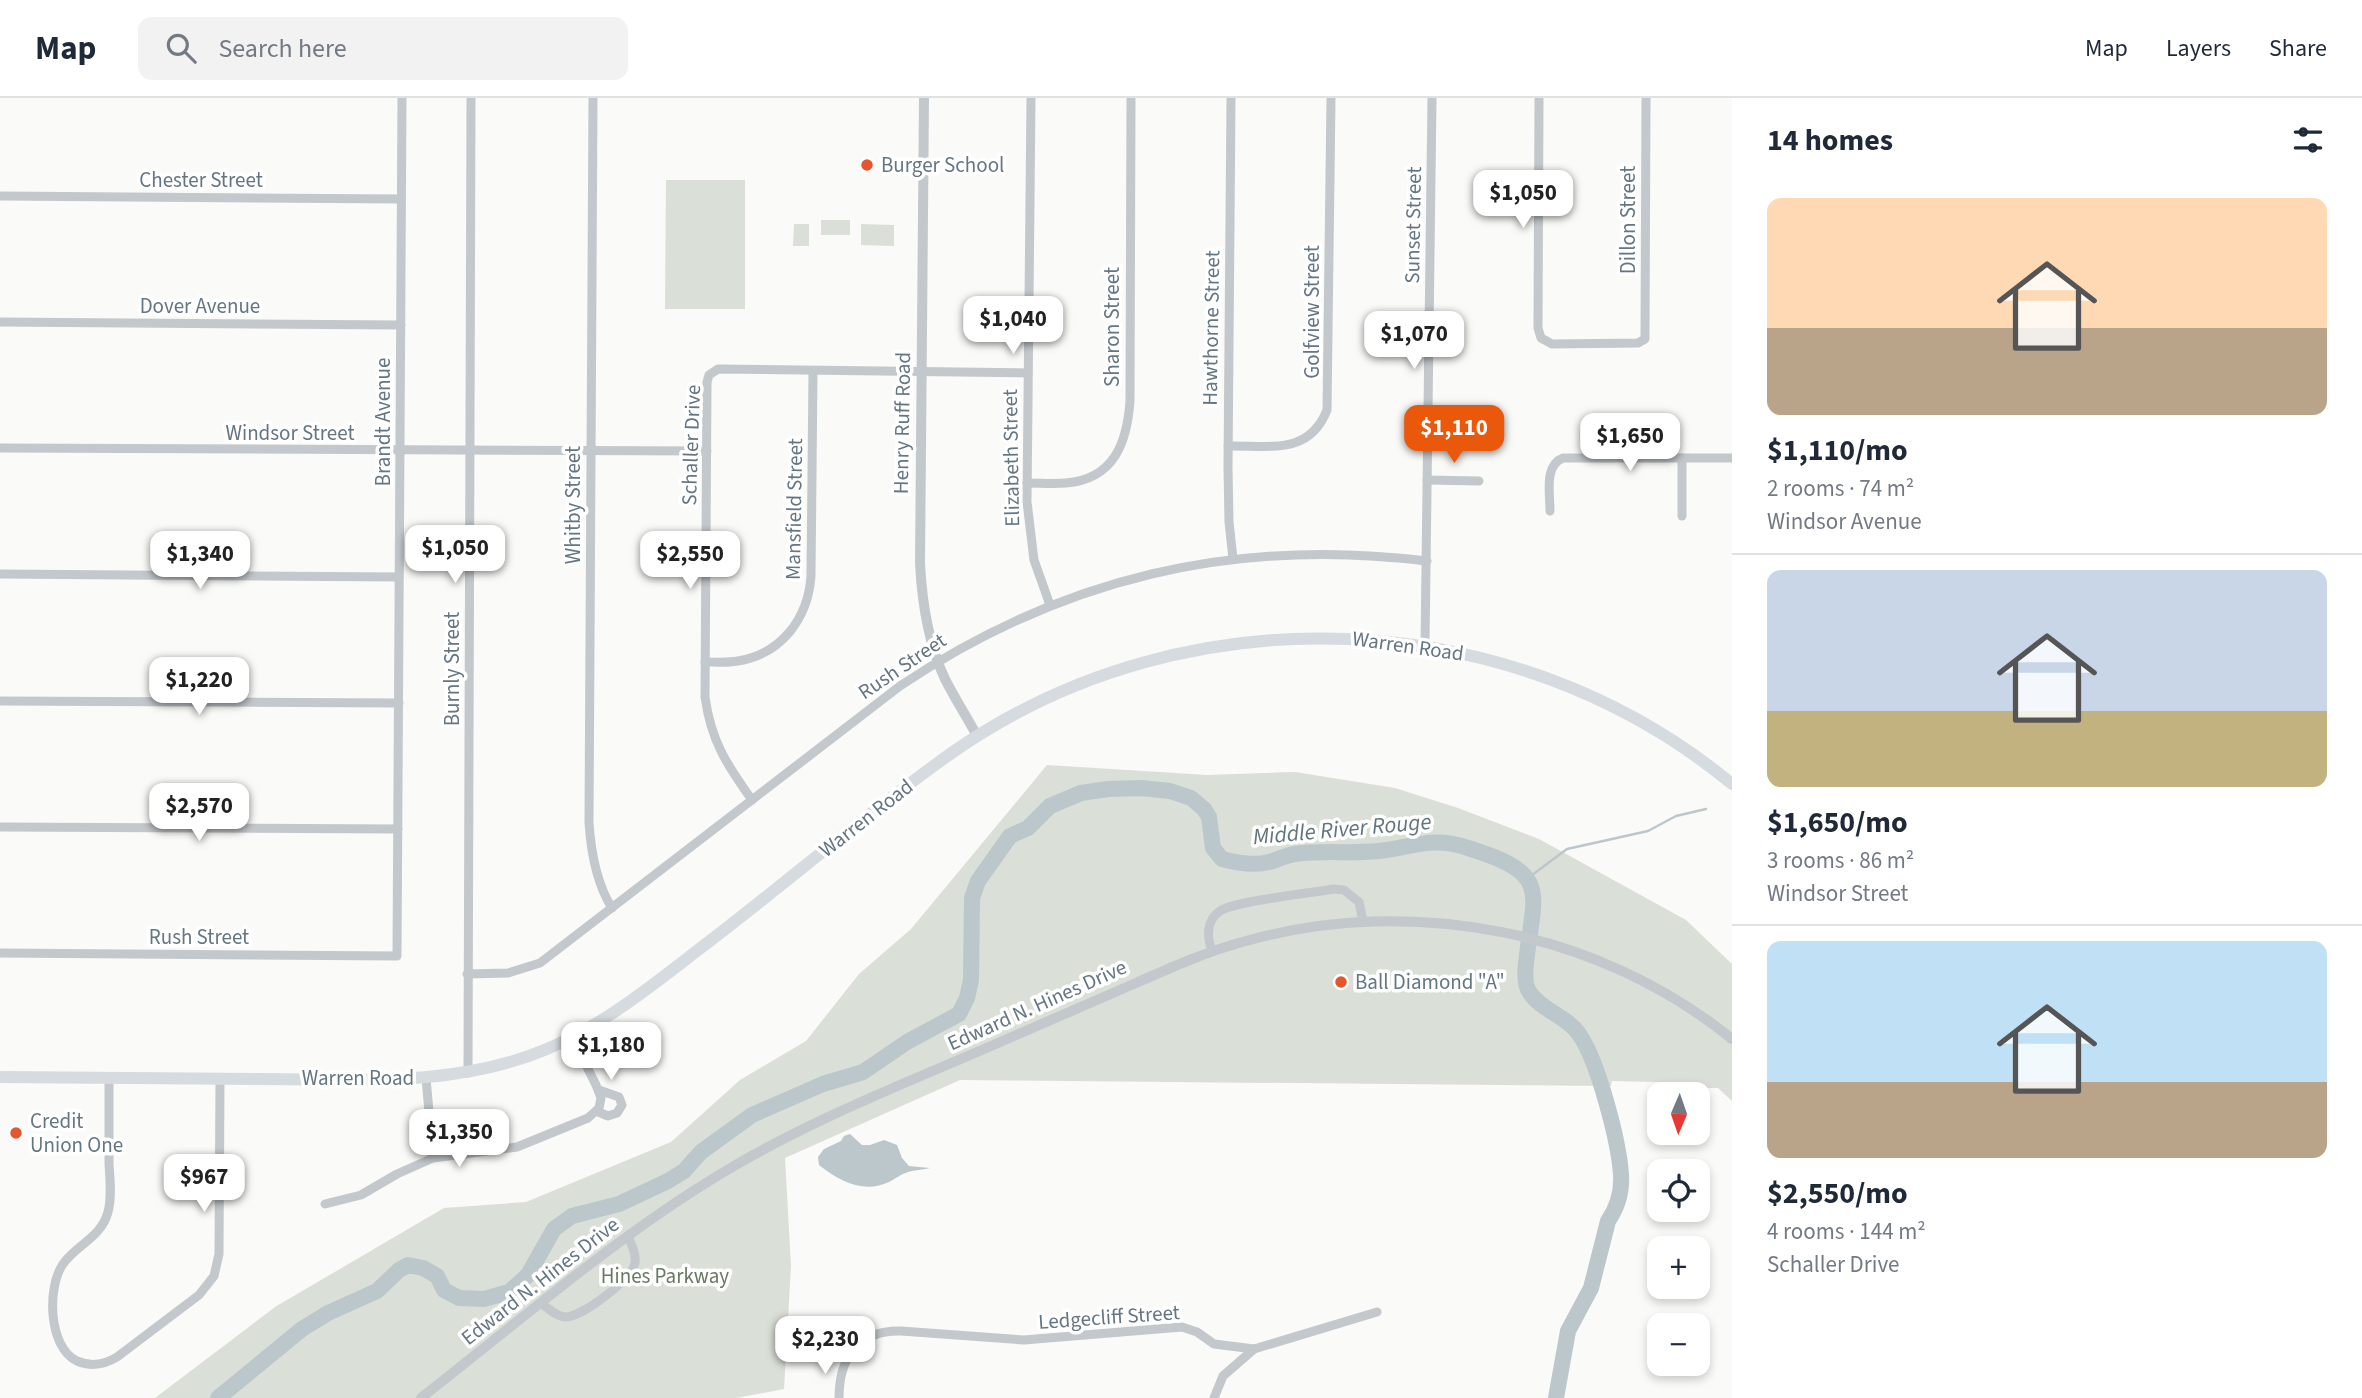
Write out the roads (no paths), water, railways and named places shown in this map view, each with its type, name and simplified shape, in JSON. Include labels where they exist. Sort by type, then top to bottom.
[{"type":"main road","name":"Warren Road","points":[[0,1077],[426,1078],[468,1073],[522,1058],[572,1037],[637,996],[927,771],[977,736],[1030,706],[1089,680],[1122,668],[1194,650],[1258,640],[1320,637],[1370,639],[1425,645],[1507,664],[1589,694],[1659,732],[1732,784]]},
{"type":"street","name":"Brandt Avenue","points":[[397,956],[402,98]]},
{"type":"street","name":"Burnly Street","points":[[468,1073],[471,98]]},
{"type":"street","name":"Whitby Street","points":[[593,98],[589,823],[597,874],[612,908]]},
{"type":"street","name":"Henry Ruff Road","points":[[923,98],[920,574],[926,620],[938,661],[977,736]]},
{"type":"street","name":"Elizabeth Street","points":[[1031,98],[1028,517],[1038,574],[1050,605]]},
{"type":"street","name":"Sharon Street","points":[[1027,483],[1065,483],[1091,476],[1113,460],[1126,434],[1130,401],[1131,98]]},
{"type":"street","name":"Hawthorne Street","points":[[1231,98],[1228,446],[1229,522],[1233,559]]},
{"type":"street","name":"Golfview Street","points":[[1228,446],[1284,446],[1297,443],[1317,429],[1327,410],[1331,98]]},
{"type":"street","name":"Sunset Street","points":[[1425,645],[1432,98]]},
{"type":"street","name":"Dillon Street","points":[[1539,98],[1538,328],[1541,338],[1547,343],[1638,344],[1643,341],[1646,98]]},
{"type":"street","name":"Chester Street","points":[[0,196],[401,199]]},
{"type":"street","name":"Dover Avenue","points":[[0,322],[401,325]]},
{"type":"street","name":"Schaller Drive","points":[[752,800],[727,764],[713,736],[705,697],[707,382],[718,369],[813,371]]},
{"type":"street","points":[[813,371],[1028,373]]},
{"type":"street","name":"Mansfield Street","points":[[705,662],[741,660],[769,650],[792,631],[806,603],[811,576],[813,371]]},
{"type":"street","name":"Windsor Street","points":[[0,448],[707,451]]},
{"type":"street","points":[[1550,510],[1550,471],[1557,460],[1563,458],[1732,458]]},
{"type":"street","points":[[1682,458],[1682,516]]},
{"type":"street","points":[[1427,480],[1479,481]]},
{"type":"street","name":"Rush Street","points":[[467,974],[508,973],[532,967],[547,958],[878,702],[968,643],[1050,605],[1145,575],[1233,559],[1333,553],[1427,561]]},
{"type":"street","points":[[0,574],[400,577]]},
{"type":"street","points":[[0,701],[399,703]]},
{"type":"street","points":[[0,827],[398,829]]},
{"type":"street","points":[[1212,951],[1208,936],[1210,921],[1220,911],[1250,903],[1334,889],[1344,890],[1359,902],[1363,921]]},
{"type":"street","name":"Edward N. Hines Drive","points":[[421,1398],[628,1237],[695,1190],[768,1147],[876,1097],[1212,951],[1281,932],[1363,921],[1443,922],[1514,934],[1549,943],[1655,987],[1732,1038]]},
{"type":"street","name":"Rush Street","points":[[0,953],[397,956]]},
{"type":"street","points":[[325,1204],[361,1195],[397,1174],[433,1158],[517,1147],[588,1118],[596,1111],[601,1098],[572,1037]]},
{"type":"street","points":[[109,1078],[108,1212],[97,1232],[68,1258],[60,1270],[55,1295],[56,1336],[59,1345],[69,1356],[84,1364],[93,1365],[110,1362],[149,1334],[199,1295],[210,1283],[217,1269],[220,1078]]},
{"type":"street","points":[[426,1078],[433,1158]]},
{"type":"street","points":[[596,1111],[608,1116],[617,1114],[622,1105],[619,1097],[598,1090]]},
{"type":"street","points":[[542,1304],[565,1317],[576,1314],[605,1296],[630,1275],[635,1265],[635,1253],[628,1237]]},
{"type":"street","name":"Ledgecliff Street","points":[[839,1398],[840,1374],[854,1348],[865,1340],[894,1331],[1024,1340],[1182,1327],[1197,1332],[1214,1344],[1254,1349],[1377,1312]]},
{"type":"street","points":[[1214,1398],[1223,1376],[1254,1349]]},
{"type":"waterway","name":"Middle River Rouge","points":[[218,1398],[302,1329],[328,1313],[377,1291],[408,1265],[423,1268],[437,1276],[444,1290],[459,1298],[484,1299],[509,1292],[528,1275],[554,1229],[572,1216],[619,1204],[668,1181],[684,1171],[701,1152],[752,1115],[823,1084],[863,1072],[907,1042],[959,1014],[967,998],[971,980],[972,898],[978,881],[1010,836],[1028,828],[1050,806],[1081,793],[1141,788],[1170,791],[1191,798],[1204,809],[1209,817],[1213,848],[1222,859],[1257,864],[1295,854],[1368,852],[1444,843],[1495,857],[1514,867],[1525,877],[1532,888],[1533,901],[1525,978],[1527,986],[1535,999],[1574,1028],[1586,1046],[1606,1102],[1621,1175],[1618,1199],[1608,1221],[1591,1288],[1568,1331],[1556,1398]]},
{"type":"waterway","points":[[1528,878],[1567,849],[1648,831],[1676,816],[1706,809]]},
{"type":"place","name":"Burger School","points":[[867,165]]},
{"type":"place","name":"Ball Diamond \"A\"","points":[[1341,982]]},
{"type":"place","name":"Credit Union One","points":[[16,1133]]},
{"type":"park label","name":"Hines Parkway","points":[[665,1276]]}]
